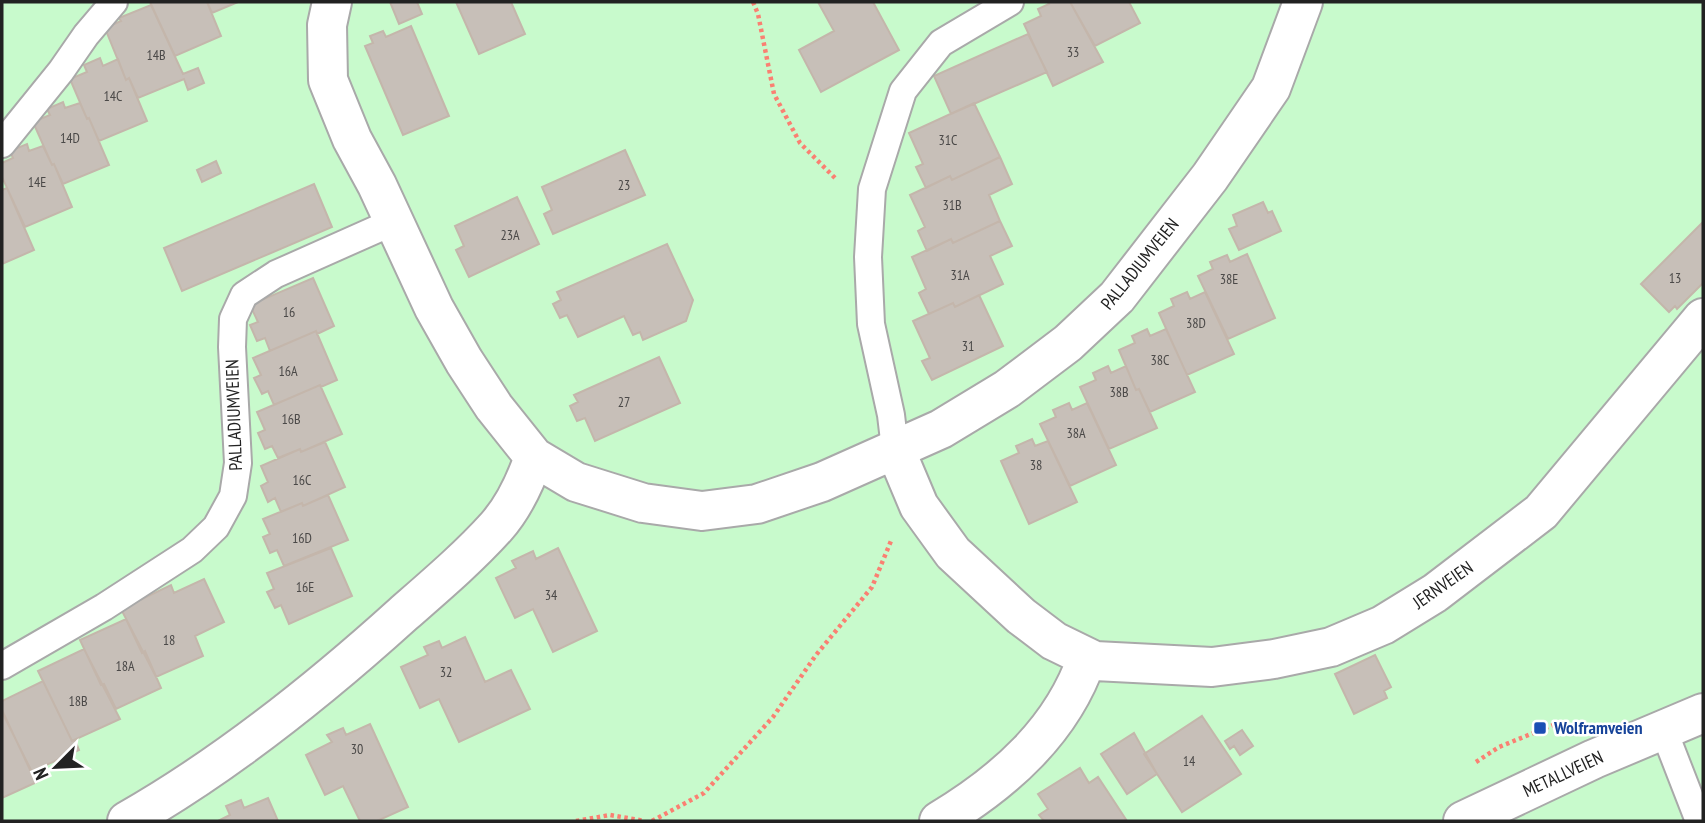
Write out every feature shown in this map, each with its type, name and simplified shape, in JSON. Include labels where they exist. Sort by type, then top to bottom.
[{"type":"street","name":"PALLADIUMVEIEN","points":[[332,2],[327,24],[328,80],[352,139],[434,308],[494,407],[534,457],[576,482],[643,503],[702,511],[757,504],[822,482],[941,429],[1007,389],[1068,343],[1117,297],[1210,177],[1271,88],[1303,2]]},
{"type":"street","name":"JERNVEIEN","points":[[895,449],[919,506],[953,553],[1021,616],[1054,640],[1095,661],[1212,667],[1274,659],[1331,647],[1383,625],[1435,593],[1541,512],[1703,318]]},
{"type":"street","points":[[127,821],[181,790],[351,662],[498,525],[528,477],[534,457]]},
{"type":"street","points":[[939,821],[973,801],[1022,760],[1057,719],[1080,677],[1087,658]]},
{"type":"street","name":"METALLVEIEN","points":[[1463,821],[1594,759],[1703,713]]},
{"type":"lane","points":[[2,144],[114,2]]},
{"type":"lane","points":[[895,449],[891,415],[871,324],[868,257],[872,189],[903,91],[941,43],[1010,2]]},
{"type":"lane","name":"PALLADIUMVEIEN","points":[[2,666],[104,607],[192,550],[216,527],[233,496],[238,463],[233,319],[244,295],[276,274],[393,222]]},
{"type":"lane","points":[[1664,730],[1699,821]]},
{"type":"path","points":[[753,2],[758,13],[774,94],[800,143],[834,177],[872,189]]},
{"type":"path","points":[[652,821],[704,793],[773,717],[816,655],[872,587],[896,528],[919,506]]},
{"type":"path","points":[[576,821],[610,815],[645,821]]},
{"type":"green space","points":[[2,2],[1703,2],[1703,821],[2,821]]},
{"type":"building","points":[[150,2],[207,2],[221,36],[175,56]]},
{"type":"building","points":[[207,2],[238,2],[212,13]]},
{"type":"building","points":[[390,2],[417,2],[422,14],[399,24]]},
{"type":"building","points":[[456,2],[511,2],[525,34],[479,54]]},
{"type":"building","points":[[818,2],[873,2],[899,50],[821,92],[799,50],[834,31]]},
{"type":"building","points":[[1048,2],[1070,2],[1103,62],[1053,86],[1024,24],[1041,16],[1038,9],[1049,4]]},
{"type":"building","points":[[1070,2],[1129,2],[1140,23],[1095,46]]},
{"type":"building","points":[[151,5],[183,74],[198,68],[204,83],[188,90],[184,79],[138,98],[129,78],[126,80],[105,28],[121,21],[119,18]]},
{"type":"building","points":[[411,26],[449,116],[403,135],[365,46],[373,43],[370,36],[383,31],[386,37]]},
{"type":"building","points":[[1028,34],[1047,72],[951,114],[934,76]]},
{"type":"building","points":[[100,58],[103,66],[118,59],[147,121],[99,141],[70,79],[87,72],[84,65]]},
{"type":"building","points":[[63,102],[65,108],[80,103],[109,165],[63,184],[33,122],[50,115],[47,109]]},
{"type":"building","points":[[974,103],[1000,157],[952,180],[950,176],[926,188],[916,167],[923,164],[909,133]]},
{"type":"building","points":[[27,144],[29,151],[43,146],[52,165],[54,164],[72,207],[25,227],[2,177],[2,163],[13,158],[10,151]]},
{"type":"building","points":[[625,150],[645,195],[553,234],[544,214],[552,210],[542,187]]},
{"type":"building","points":[[1000,157],[1012,184],[989,195],[1000,221],[953,243],[951,239],[927,251],[918,231],[925,227],[910,195],[950,176],[952,180]]},
{"type":"building","points":[[216,161],[221,173],[202,182],[197,170]]},
{"type":"building","points":[[314,184],[332,227],[182,291],[164,248]]},
{"type":"building","points":[[7,188],[34,250],[2,264],[2,190]]},
{"type":"building","points":[[517,197],[539,244],[469,277],[456,250],[464,246],[455,226]]},
{"type":"building","points":[[1263,202],[1268,213],[1272,211],[1281,231],[1239,250],[1229,229],[1237,226],[1233,215]]},
{"type":"building","points":[[1000,221],[1012,246],[990,256],[1003,284],[955,307],[953,303],[929,314],[919,293],[926,289],[912,257],[951,239],[953,243]]},
{"type":"building","points":[[1703,222],[1703,283],[1677,309],[1675,306],[1669,312],[1641,284]]},
{"type":"building","points":[[667,244],[693,300],[686,321],[643,340],[640,332],[633,335],[624,316],[578,337],[567,315],[560,318],[553,304],[561,300],[557,292]]},
{"type":"building","points":[[1247,254],[1275,318],[1228,339],[1198,276],[1213,269],[1210,262],[1227,255],[1230,262]]},
{"type":"building","points":[[313,278],[334,326],[270,351],[265,338],[257,341],[250,325],[258,322],[250,305]]},
{"type":"building","points":[[1187,292],[1190,299],[1205,292],[1234,354],[1187,375],[1159,313],[1174,306],[1171,299]]},
{"type":"building","points":[[979,295],[1003,346],[932,380],[922,361],[930,358],[913,321],[953,303],[955,307]]},
{"type":"building","points":[[1147,329],[1150,336],[1166,329],[1195,392],[1150,412],[1139,389],[1136,390],[1119,350],[1135,343],[1132,336]]},
{"type":"building","points":[[316,331],[337,380],[274,405],[268,391],[262,394],[254,378],[261,375],[253,358]]},
{"type":"building","points":[[659,357],[680,403],[595,441],[585,418],[577,421],[570,406],[578,402],[574,395]]},
{"type":"building","points":[[1108,366],[1111,373],[1126,366],[1157,428],[1109,449],[1080,387],[1096,380],[1093,373]]},
{"type":"building","points":[[320,385],[342,434],[301,452],[300,449],[278,458],[272,446],[265,449],[258,433],[265,430],[257,412]]},
{"type":"building","points":[[1069,403],[1072,410],[1087,403],[1116,465],[1070,486],[1040,424],[1056,417],[1053,410]]},
{"type":"building","points":[[1032,439],[1035,446],[1048,441],[1077,502],[1029,524],[1001,461],[1019,453],[1016,446]]},
{"type":"building","points":[[325,442],[345,487],[303,506],[302,503],[281,512],[275,498],[268,502],[261,486],[268,482],[261,466],[300,449],[301,452]]},
{"type":"building","points":[[328,495],[348,540],[284,566],[277,550],[270,553],[263,537],[270,534],[263,519]]},
{"type":"building","points":[[331,548],[352,596],[289,624],[281,605],[275,608],[267,592],[274,589],[267,573]]},
{"type":"building","points":[[558,548],[597,631],[553,652],[533,609],[515,618],[496,578],[516,568],[512,561],[533,551],[536,559]]},
{"type":"building","points":[[204,579],[224,622],[195,636],[203,656],[156,677],[121,609],[171,585],[174,593]]},
{"type":"building","points":[[126,619],[142,653],[145,651],[161,688],[116,709],[104,684],[101,685],[80,640]]},
{"type":"building","points":[[465,637],[485,682],[511,670],[530,709],[459,742],[439,699],[420,708],[401,667],[428,655],[424,647],[439,641],[442,648]]},
{"type":"building","points":[[84,649],[120,719],[72,741],[38,671]]},
{"type":"building","points":[[1375,655],[1391,687],[1384,691],[1387,698],[1354,714],[1335,674]]},
{"type":"building","points":[[43,681],[79,750],[31,772],[2,710],[2,701]]},
{"type":"building","points":[[2,712],[37,782],[2,798]]},
{"type":"building","points":[[1202,716],[1241,774],[1182,812],[1144,754]]},
{"type":"building","points":[[370,724],[408,807],[377,821],[360,821],[343,786],[325,795],[306,755],[332,742],[327,735],[343,728],[346,735]]},
{"type":"building","points":[[1242,730],[1253,746],[1240,755],[1234,746],[1230,749],[1225,741]]},
{"type":"building","points":[[1134,733],[1157,774],[1127,794],[1101,754]]},
{"type":"building","points":[[1080,768],[1089,783],[1098,777],[1127,821],[1044,821],[1039,815],[1048,809],[1038,794]]},
{"type":"building","points":[[268,798],[278,821],[218,821],[230,815],[226,806],[241,800],[244,808]]},
{"type":"place","name":"Wolframveien","points":[[1540,728]]}]
